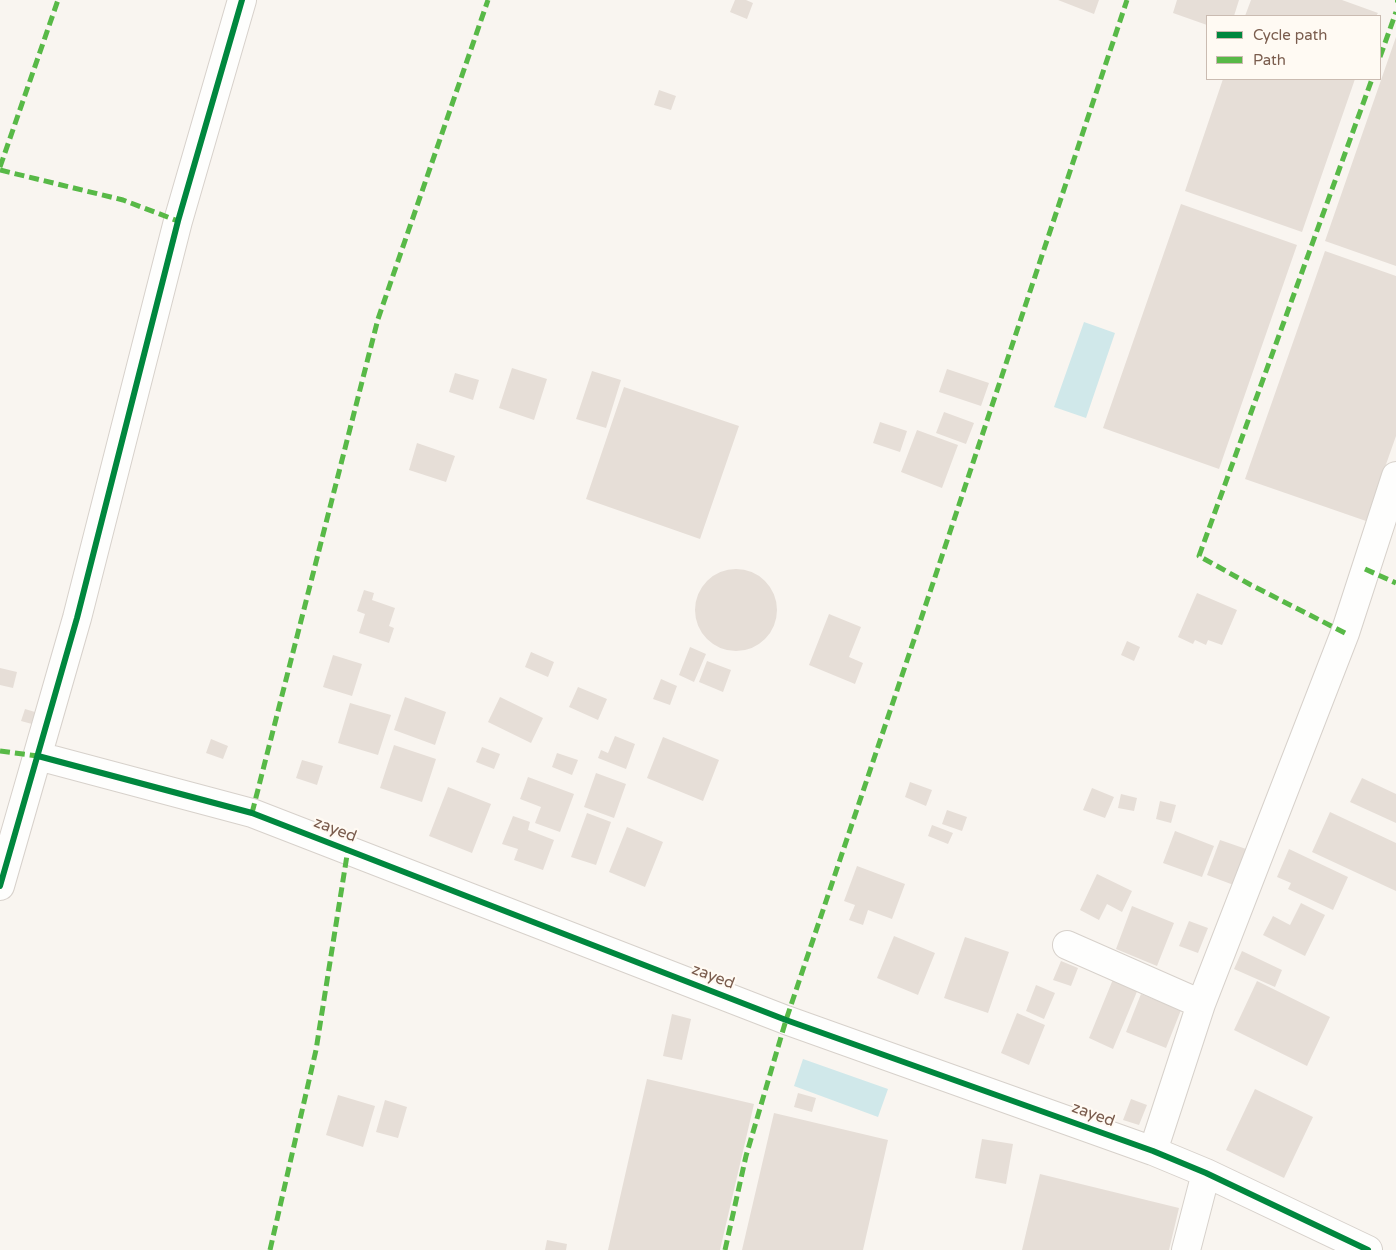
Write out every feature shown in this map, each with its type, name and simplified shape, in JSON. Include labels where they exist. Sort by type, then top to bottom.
[{"type":"street","points":[[0,886],[77,618],[178,221],[242,0]]},
{"type":"street","points":[[1153,1151],[1201,1004],[1345,633],[1396,476]]},
{"type":"street","name":"zayed","points":[[38,756],[252,813],[786,1020],[1153,1151],[1206,1173],[1368,1250]]},
{"type":"street","points":[[1067,945],[1201,1004]]},
{"type":"street","points":[[1186,1250],[1206,1173]]},
{"type":"water","points":[[1084,322],[1115,333],[1086,418],[1054,407]]},
{"type":"water","points":[[803,1059],[888,1089],[878,1117],[794,1086]]},
{"type":"building","points":[[735,0],[746,0],[753,3],[747,19],[730,12]]},
{"type":"building","points":[[1058,0],[1099,0],[1094,14]]},
{"type":"building","points":[[1177,0],[1239,0],[1234,15],[1206,15],[1206,25],[1173,13]]},
{"type":"building","points":[[1251,0],[1342,0],[1378,13],[1377,15],[1245,15]]},
{"type":"building","points":[[1396,37],[1396,266],[1325,241]]},
{"type":"building","points":[[1223,80],[1355,80],[1302,232],[1185,191]]},
{"type":"building","points":[[659,90],[676,96],[671,110],[654,105]]},
{"type":"building","points":[[1181,204],[1297,245],[1219,469],[1103,428]]},
{"type":"building","points":[[1325,251],[1396,276],[1396,436],[1366,521],[1245,479]]},
{"type":"building","points":[[512,368],[547,379],[534,420],[499,408]]},
{"type":"building","points":[[947,369],[989,383],[981,406],[939,392]]},
{"type":"building","points":[[592,371],[621,380],[606,428],[576,419]]},
{"type":"building","points":[[455,373],[479,380],[473,400],[449,392]]},
{"type":"building","points":[[624,387],[739,426],[700,539],[586,499]]},
{"type":"building","points":[[944,412],[974,423],[966,444],[936,433]]},
{"type":"building","points":[[880,422],[907,431],[900,452],[873,443]]},
{"type":"building","points":[[917,430],[958,445],[942,488],[901,472]]},
{"type":"building","points":[[417,443],[455,456],[446,482],[409,470]]},
{"type":"building","points":[[728,569],[744,569],[759,576],[770,587],[777,602],[774,626],[765,639],[744,651],[728,651],[713,644],[702,633],[695,618],[695,602],[702,587],[713,576]]},
{"type":"building","points":[[364,590],[374,593],[372,600],[395,608],[389,626],[394,628],[389,643],[359,633],[365,614],[357,611]]},
{"type":"building","points":[[1197,593],[1237,610],[1222,645],[1208,640],[1206,645],[1195,640],[1193,644],[1178,637]]},
{"type":"building","points":[[829,614],[861,627],[849,657],[863,663],[855,684],[809,665]]},
{"type":"building","points":[[1127,641],[1140,647],[1134,661],[1121,655]]},
{"type":"building","points":[[690,647],[706,654],[694,682],[679,675]]},
{"type":"building","points":[[531,652],[554,662],[548,677],[525,667]]},
{"type":"building","points":[[333,655],[362,664],[352,696],[323,687]]},
{"type":"building","points":[[707,661],[731,670],[723,692],[699,682]]},
{"type":"building","points":[[0,668],[17,672],[13,688],[0,685]]},
{"type":"building","points":[[661,679],[677,686],[670,705],[653,699]]},
{"type":"building","points":[[578,687],[607,699],[598,720],[569,707]]},
{"type":"building","points":[[405,697],[446,712],[435,745],[394,730]]},
{"type":"building","points":[[500,697],[543,718],[531,743],[488,722]]},
{"type":"building","points":[[350,703],[391,715],[378,755],[338,743]]},
{"type":"building","points":[[25,709],[35,712],[32,724],[21,721]]},
{"type":"building","points":[[615,736],[635,744],[626,769],[598,758],[601,750],[608,753]]},
{"type":"building","points":[[663,737],[719,760],[703,801],[647,778]]},
{"type":"building","points":[[211,739],[228,746],[223,759],[206,753]]},
{"type":"building","points":[[394,745],[436,759],[422,802],[380,788]]},
{"type":"building","points":[[482,747],[500,754],[494,769],[476,762]]},
{"type":"building","points":[[557,753],[578,760],[572,775],[552,767]]},
{"type":"building","points":[[302,760],[323,766],[317,785],[296,778]]},
{"type":"building","points":[[596,773],[626,784],[614,818],[584,807]]},
{"type":"building","points":[[528,777],[574,794],[560,832],[535,823],[541,807],[520,799]]},
{"type":"building","points":[[1362,778],[1396,794],[1396,823],[1350,802]]},
{"type":"building","points":[[910,782],[932,790],[926,806],[905,797]]},
{"type":"building","points":[[448,787],[491,804],[472,853],[429,836]]},
{"type":"building","points":[[1092,788],[1114,797],[1105,818],[1083,810]]},
{"type":"building","points":[[1121,794],[1137,798],[1134,811],[1118,808]]},
{"type":"building","points":[[1160,801],[1176,805],[1171,823],[1156,819]]},
{"type":"building","points":[[947,810],[967,817],[962,831],[942,824]]},
{"type":"building","points":[[1330,812],[1396,843],[1396,891],[1312,852]]},
{"type":"building","points":[[587,813],[611,822],[596,865],[571,857]]},
{"type":"building","points":[[513,816],[530,822],[528,830],[554,840],[543,870],[514,860],[518,849],[502,844]]},
{"type":"building","points":[[932,825],[953,833],[948,844],[928,836]]},
{"type":"building","points":[[627,827],[663,842],[645,887],[609,872]]},
{"type":"building","points":[[1175,831],[1214,846],[1202,877],[1163,863]]},
{"type":"building","points":[[1220,840],[1252,851],[1239,887],[1207,875]]},
{"type":"building","points":[[1289,849],[1348,877],[1333,910],[1288,889],[1291,883],[1277,877]]},
{"type":"building","points":[[857,866],[905,884],[892,919],[868,910],[863,925],[849,920],[855,905],[844,901]]},
{"type":"building","points":[[1097,874],[1132,891],[1122,912],[1107,904],[1099,920],[1080,910]]},
{"type":"building","points":[[1301,903],[1325,915],[1305,956],[1263,935],[1273,916],[1290,925]]},
{"type":"building","points":[[1132,906],[1174,923],[1157,966],[1116,949]]},
{"type":"building","points":[[1189,921],[1208,928],[1198,953],[1179,946]]},
{"type":"building","points":[[894,936],[935,953],[918,995],[877,978]]},
{"type":"building","points":[[965,937],[1009,952],[988,1013],[944,998]]},
{"type":"building","points":[[1242,951],[1282,970],[1275,987],[1234,969]]},
{"type":"building","points":[[1061,961],[1078,968],[1071,986],[1053,980]]},
{"type":"building","points":[[1116,972],[1141,982],[1113,1049],[1089,1038]]},
{"type":"building","points":[[1257,981],[1330,1017],[1307,1066],[1234,1030]]},
{"type":"building","points":[[1036,985],[1055,993],[1044,1019],[1026,1011]]},
{"type":"building","points":[[1141,994],[1181,1010],[1166,1048],[1126,1032]]},
{"type":"building","points":[[1017,1013],[1045,1025],[1029,1065],[1001,1053]]},
{"type":"building","points":[[672,1014],[691,1019],[682,1060],[663,1056]]},
{"type":"building","points":[[647,1079],[754,1104],[720,1250],[608,1250]]},
{"type":"building","points":[[1255,1089],[1313,1117],[1284,1178],[1226,1150]]},
{"type":"building","points":[[798,1093],[816,1098],[812,1112],[794,1107]]},
{"type":"building","points":[[338,1095],[375,1106],[363,1147],[326,1135]]},
{"type":"building","points":[[1131,1099],[1147,1105],[1139,1125],[1123,1120]]},
{"type":"building","points":[[385,1100],[407,1107],[398,1138],[376,1132]]},
{"type":"building","points":[[774,1113],[888,1140],[863,1250],[742,1250]]},
{"type":"building","points":[[982,1139],[1013,1144],[1006,1184],[975,1178]]},
{"type":"building","points":[[1040,1174],[1179,1208],[1169,1250],[1022,1250]]},
{"type":"building","points":[[547,1240],[567,1244],[566,1250],[545,1250]]},
{"type":"marked path","points":[[0,167],[58,0]]},
{"type":"marked path","points":[[252,813],[378,319],[488,0]]},
{"type":"marked path","points":[[725,1250],[746,1156],[786,1020],[1127,0]]},
{"type":"marked path","points":[[1381,54],[1396,12]]},
{"type":"marked path","points":[[1345,633],[1199,556],[1372,80]]},
{"type":"marked path","points":[[0,170],[123,200],[178,221]]},
{"type":"marked path","points":[[1365,569],[1396,583]]},
{"type":"marked path","points":[[0,751],[38,756]]},
{"type":"marked path","points":[[270,1250],[316,1050],[348,849]]},
{"type":"cycle path","points":[[0,886],[77,618],[178,221],[242,0]]},
{"type":"cycle path","points":[[38,756],[252,813],[786,1020],[1153,1151],[1206,1173],[1368,1250]]}]
